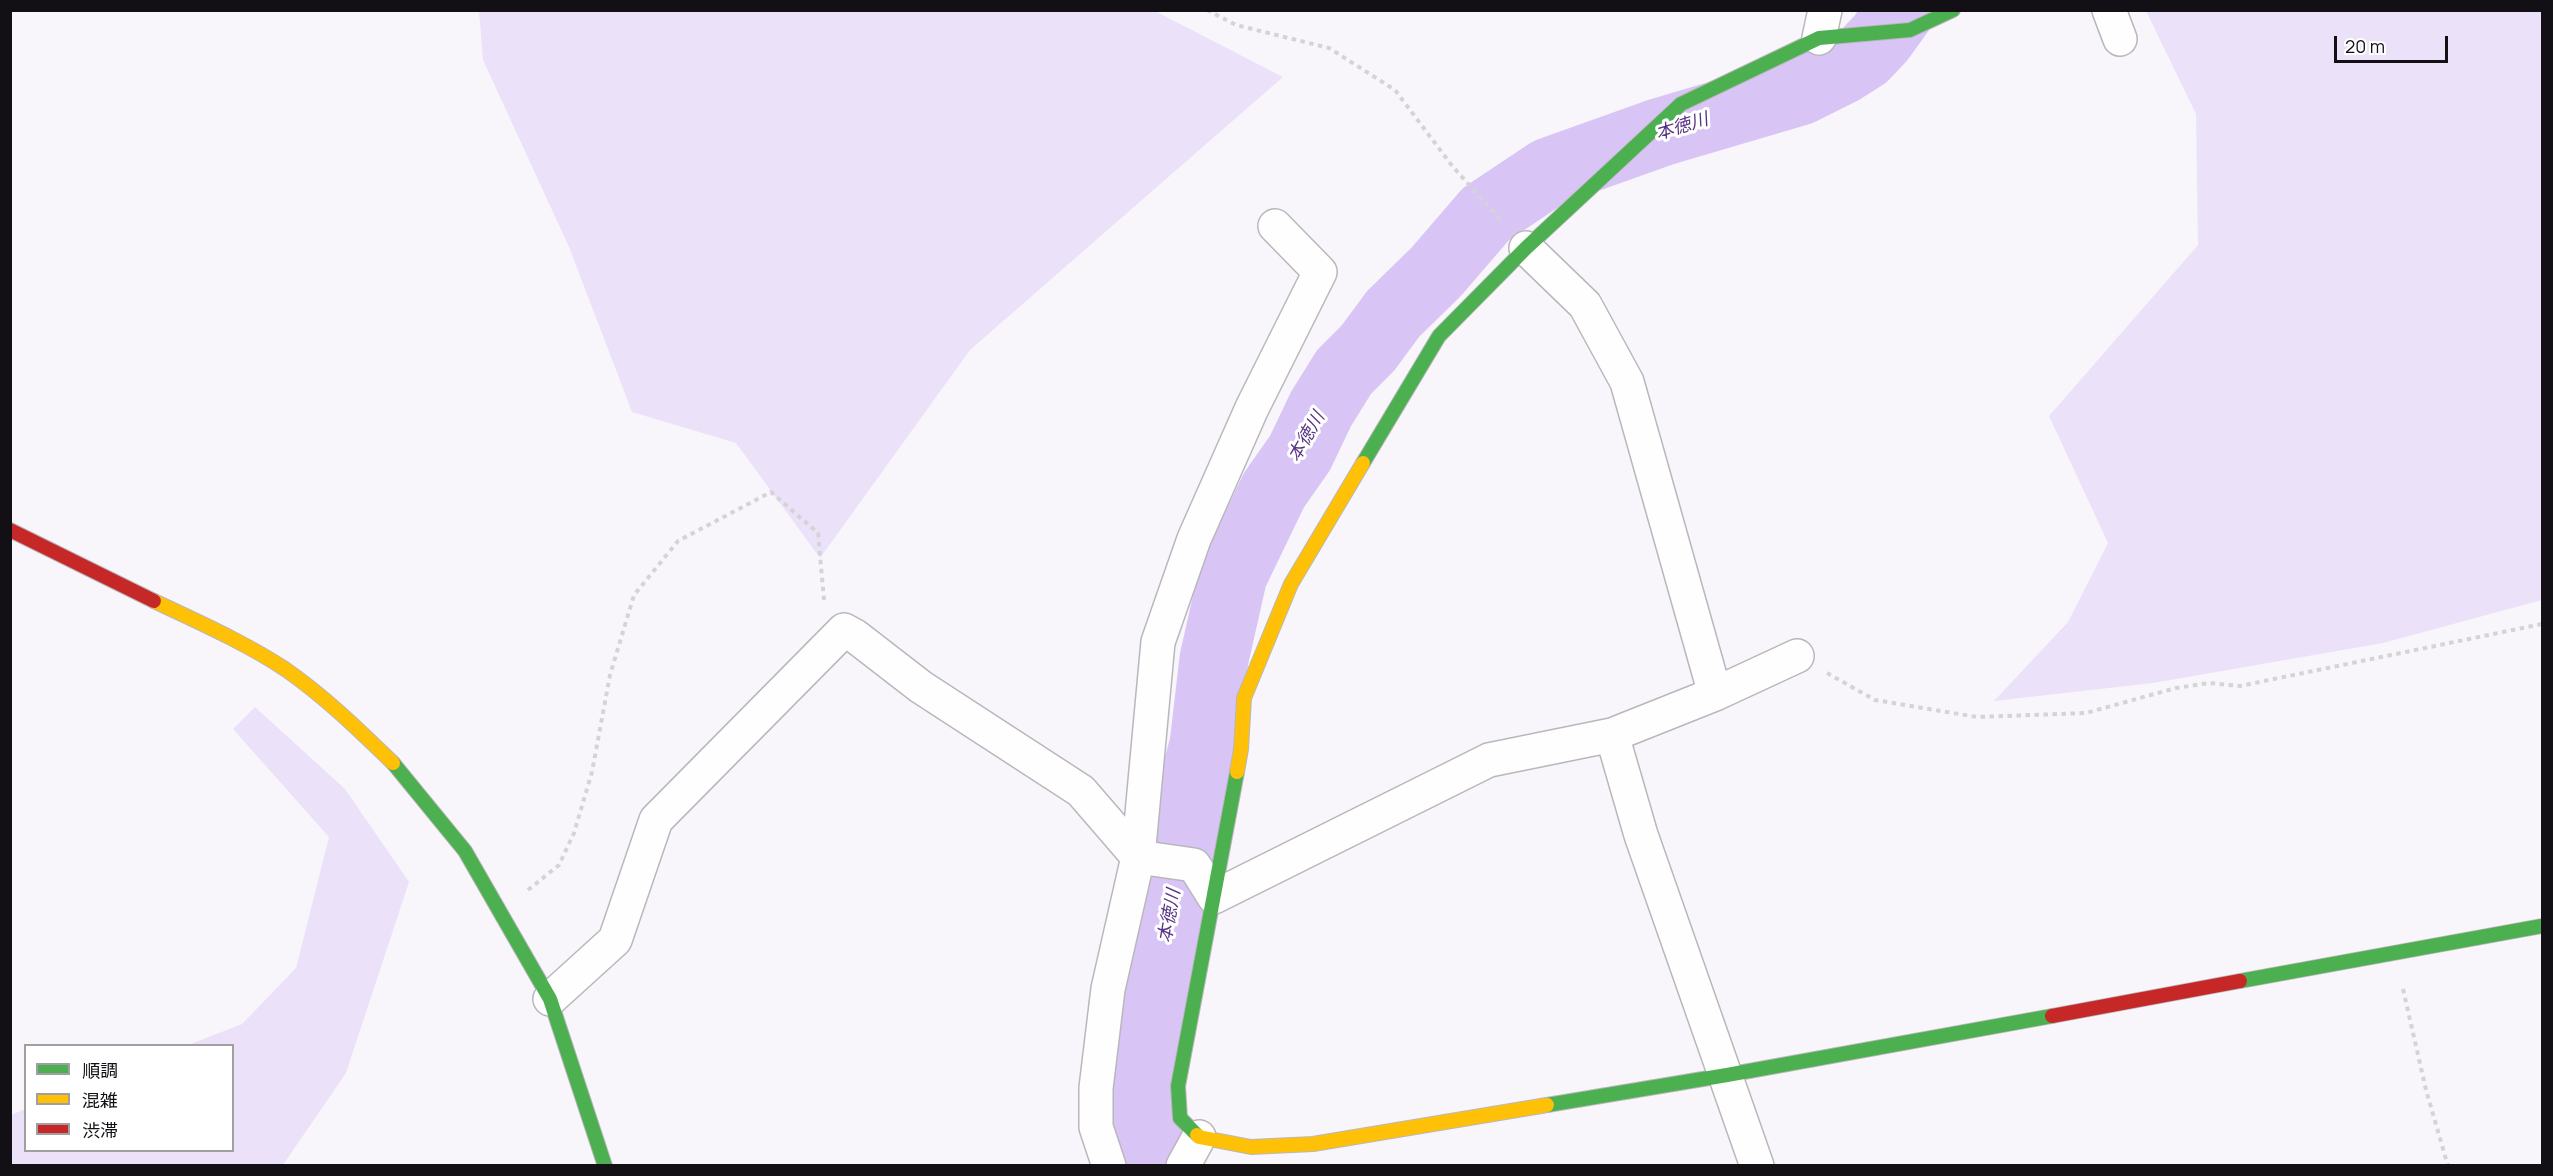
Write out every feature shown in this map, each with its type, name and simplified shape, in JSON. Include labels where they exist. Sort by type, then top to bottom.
[{"type":"street","points":[[1953,10],[1910,30],[1853,34],[1822,24],[1682,104],[1525,237],[1439,336],[1291,584],[1245,698],[1241,749],[1178,1086],[1180,1118],[1199,1137],[1251,1147],[1313,1144],[1726,1075],[2542,926]]},
{"type":"street","points":[[1109,1166],[1096,1127],[1096,1088],[1108,989],[1138,857],[1158,642],[1194,539],[1252,408],[1320,272],[1275,226]]},
{"type":"street","points":[[1525,237],[1586,305],[1626,382],[1715,694]]},
{"type":"street","points":[[10,530],[250,648],[286,670],[320,696],[393,763],[465,851],[550,999],[605,1166]]},
{"type":"street","points":[[550,999],[615,940],[656,820],[844,630],[921,687],[1081,791],[1138,857],[1194,865],[1214,897]]},
{"type":"street","points":[[1214,897],[1489,760],[1612,735],[1715,694],[1797,656]]},
{"type":"street","points":[[1612,735],[1641,836],[1757,1166]]},
{"type":"street","points":[[1183,1166],[1199,1137]]},
{"type":"path","points":[[1207,10],[1236,25],[1329,48],[1395,90],[1453,167],[1525,237]]},
{"type":"path","points":[[499,913],[559,865],[574,833],[592,772],[610,675],[634,595],[678,541],[771,492],[818,533],[825,609],[835,639]]},
{"type":"path","points":[[1797,656],[1875,700],[1977,717],[2086,713],[2176,688],[2209,683],[2240,686],[2542,624]]},
{"type":"path","points":[[2394,953],[2426,1090],[2448,1166]]},
{"type":"shaded area","points":[[479,11],[1155,11],[1283,77],[970,350],[820,558],[736,443],[632,412],[569,247],[483,60]]},
{"type":"shaded area","points":[[2146,11],[2542,11],[2542,600],[2383,643],[2153,683],[1994,701],[2068,622],[2108,543],[2049,416],[2198,245],[2196,114]]},
{"type":"shaded area","points":[[255,707],[345,789],[409,882],[346,1073],[283,1165],[11,1165],[11,1115],[24,1109],[24,1152],[234,1152],[234,1044],[191,1044],[242,1024],[296,968],[329,837],[233,729]]},
{"type":"waterway","name":"本徳川","points":[[1159,1166],[1146,1131],[1143,1107],[1143,1070],[1195,789],[1194,781],[1204,745],[1214,659],[1233,575],[1274,490],[1300,453],[1321,409],[1344,372],[1368,348],[1393,314],[1436,272],[1486,214],[1549,172],[1661,132],[1800,91],[1864,56],[1881,38],[1901,10]]},
{"type":"traffic: fast","points":[[1363,463],[1439,336],[1526,248],[1681,104],[1819,38],[1910,30],[1953,10]]},
{"type":"traffic: fast","points":[[393,763],[465,851],[550,999],[605,1166]]},
{"type":"traffic: fast","points":[[1197,1135],[1180,1118],[1178,1086],[1237,772]]},
{"type":"traffic: fast","points":[[2240,981],[2542,926]]},
{"type":"traffic: fast","points":[[1547,1105],[2052,1016]]},
{"type":"traffic: slow","points":[[1237,772],[1241,749],[1244,698],[1291,584],[1363,463]]},
{"type":"traffic: slow","points":[[154,601],[237,641],[285,669],[327,702],[393,763]]},
{"type":"traffic: slow","points":[[1197,1135],[1251,1147],[1313,1144],[1547,1105]]},
{"type":"traffic: jam","points":[[10,530],[154,601]]},
{"type":"traffic: jam","points":[[2052,1016],[2240,981]]}]
